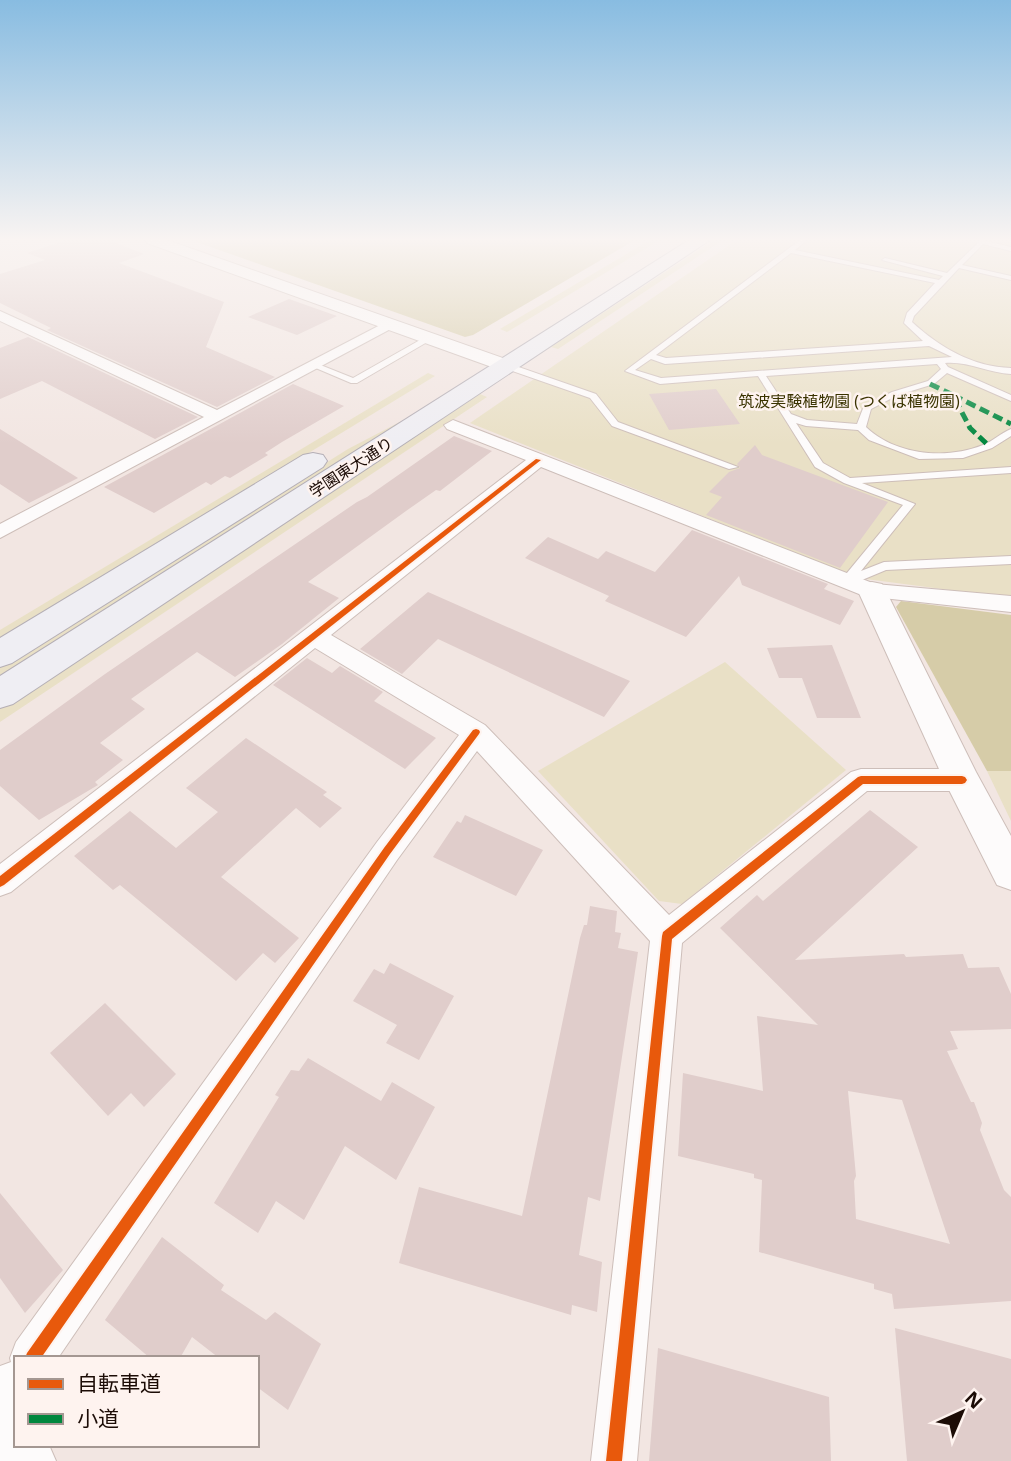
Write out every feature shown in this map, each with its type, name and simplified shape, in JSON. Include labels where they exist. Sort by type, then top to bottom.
[{"type":"main road","name":"学園東大通り","points":[[0,694],[573,308]]},
{"type":"main road","name":"学園東大通り","points":[[0,654],[586,308]]},
{"type":"street","points":[[344,308],[495,362]]},
{"type":"street","points":[[0,315],[217,417]]},
{"type":"street","points":[[0,532],[391,325]]},
{"type":"street","points":[[453,425],[859,587],[1011,604]]},
{"type":"street","points":[[0,882],[538,460]]},
{"type":"street","points":[[859,587],[1011,873]]},
{"type":"street","points":[[314,636],[476,732],[667,936]]},
{"type":"street","points":[[34,1356],[394,841],[476,732]]},
{"type":"street","points":[[614,1461],[667,936],[861,780],[962,780]]},
{"type":"street","points":[[0,1405],[14,1385]]},
{"type":"street","points":[[0,1445],[26,1461]]},
{"type":"lane","points":[[715,308],[629,371],[660,381],[872,366],[942,365],[962,359]]},
{"type":"lane","points":[[916,308],[910,315],[908,323],[930,343],[962,359],[999,371],[1011,371]]},
{"type":"lane","points":[[314,366],[354,381],[430,338]]},
{"type":"lane","points":[[651,356],[665,361],[930,343]]},
{"type":"lane","points":[[872,366],[878,346]]},
{"type":"lane","points":[[837,349],[826,359],[846,368]]},
{"type":"lane","points":[[764,374],[783,353]]},
{"type":"lane","points":[[495,362],[593,396],[615,424],[733,467]]},
{"type":"lane","points":[[942,365],[1011,398]]},
{"type":"lane","points":[[861,427],[867,408],[900,392],[930,384],[942,375],[942,365]]},
{"type":"lane","points":[[764,374],[796,432],[819,465],[848,481],[910,504],[859,587]]},
{"type":"lane","points":[[790,418],[806,423],[861,427],[872,438],[919,456],[963,455],[989,446],[1011,432]]},
{"type":"lane","points":[[848,481],[1011,470]]},
{"type":"lane","points":[[859,587],[884,566],[1011,559]]},
{"type":"green space","points":[[535,308],[547,308],[507,332],[500,329]]},
{"type":"green space","points":[[610,308],[620,308],[558,349],[551,347]]},
{"type":"green space","name":"筑波実験植物園 (つくば植物園)","points":[[638,308],[1011,308],[1011,598],[858,578],[470,423]]},
{"type":"green space","points":[[428,373],[435,376],[0,641],[0,630]]},
{"type":"green space","points":[[480,394],[487,397],[0,722],[0,709]]},
{"type":"green space","points":[[415,414],[0,679],[0,667],[348,449]]},
{"type":"green space","points":[[725,662],[846,770],[682,904],[659,901],[538,771]]},
{"type":"green space","points":[[987,771],[1011,771],[1011,821]]},
{"type":"shaded area","points":[[384,308],[519,308],[465,337]]},
{"type":"shaded area","points":[[901,601],[1011,615],[1011,771],[987,771],[896,607]]},
{"type":"building","points":[[11,308],[222,308],[206,347],[275,377],[217,407],[47,330],[51,328]]},
{"type":"building","points":[[268,308],[315,308],[337,316],[297,335],[248,317]]},
{"type":"building","points":[[28,337],[198,417],[155,439],[42,381],[0,399],[0,348]]},
{"type":"building","points":[[293,384],[344,406],[282,442],[265,453],[268,455],[230,478],[225,476],[211,485],[206,482],[154,513],[104,487]]},
{"type":"building","points":[[716,389],[740,424],[669,430],[649,394]]},
{"type":"building","points":[[0,429],[78,478],[29,503],[0,484]]},
{"type":"building","points":[[454,436],[492,451],[440,491],[436,490],[308,582],[339,598],[282,644],[235,677],[197,652],[131,699],[145,709],[100,743],[123,760],[95,782],[98,785],[39,820],[0,786],[0,750],[105,674]]},
{"type":"building","points":[[755,445],[762,455],[888,502],[840,568],[706,515],[722,497],[709,492],[729,472],[740,468],[737,464]]},
{"type":"building","points":[[692,530],[828,584],[824,589],[854,601],[840,625],[742,585],[739,576],[686,637],[605,601],[609,596],[525,558],[548,537],[598,559],[606,551],[655,572]]},
{"type":"building","points":[[428,592],[630,681],[604,717],[438,639],[402,674],[360,649]]},
{"type":"building","points":[[832,645],[861,718],[817,718],[802,678],[779,678],[767,648]]},
{"type":"building","points":[[307,658],[332,673],[340,666],[383,692],[374,701],[436,738],[405,769],[273,685]]},
{"type":"building","points":[[246,738],[327,792],[323,795],[342,808],[320,828],[296,808],[221,877],[299,938],[275,963],[263,953],[236,981],[120,885],[113,890],[74,856],[130,811],[176,848],[218,812],[186,788]]},
{"type":"building","points":[[870,810],[918,847],[795,960],[904,954],[906,957],[963,954],[968,968],[999,967],[1011,994],[1011,1029],[950,1031],[958,1049],[947,1051],[971,1102],[974,1102],[982,1123],[980,1130],[1004,1190],[1011,1197],[1011,1301],[894,1309],[892,1294],[874,1289],[874,1284],[759,1252],[762,1180],[754,1178],[754,1174],[678,1156],[683,1073],[763,1091],[757,1016],[818,1025],[720,928],[757,895],[763,901]],"holes":[[[848,1091],[902,1100],[950,1244],[856,1219],[856,1176]]]},
{"type":"building","points":[[465,815],[543,850],[516,896],[433,857],[457,821],[461,823]]},
{"type":"building","points":[[590,906],[617,911],[615,932],[621,933],[618,948],[638,952],[600,1201],[588,1197],[579,1255],[602,1262],[597,1312],[572,1305],[571,1315],[399,1263],[419,1187],[522,1216],[580,938],[584,925],[587,925]]},
{"type":"building","points":[[390,963],[454,996],[419,1060],[386,1043],[397,1025],[353,1001],[374,969],[384,974]]},
{"type":"building","points":[[105,1003],[176,1074],[144,1107],[131,1093],[108,1116],[50,1053]]},
{"type":"building","points":[[308,1058],[381,1101],[392,1082],[435,1107],[396,1180],[345,1146],[304,1220],[276,1201],[258,1233],[214,1203],[279,1097],[275,1095],[291,1070],[299,1071]]},
{"type":"building","points":[[0,1193],[63,1270],[25,1313],[0,1278]]},
{"type":"building","points":[[162,1237],[224,1285],[221,1290],[266,1320],[275,1312],[321,1344],[288,1410],[259,1388],[259,1356],[216,1356],[192,1337],[181,1356],[148,1356],[105,1320]]},
{"type":"building","points":[[895,1328],[1011,1359],[1011,1461],[907,1461]]},
{"type":"building","points":[[658,1348],[829,1397],[831,1461],[649,1461]]},
{"type":"marked path","points":[[930,384],[953,395],[970,428],[989,446]]},
{"type":"marked path","points":[[953,395],[1011,424]]},
{"type":"cycle path","points":[[0,882],[538,460]]},
{"type":"cycle path","points":[[33,1356],[387,851],[476,732]]},
{"type":"cycle path","points":[[614,1461],[667,936],[861,780],[962,780]]}]
